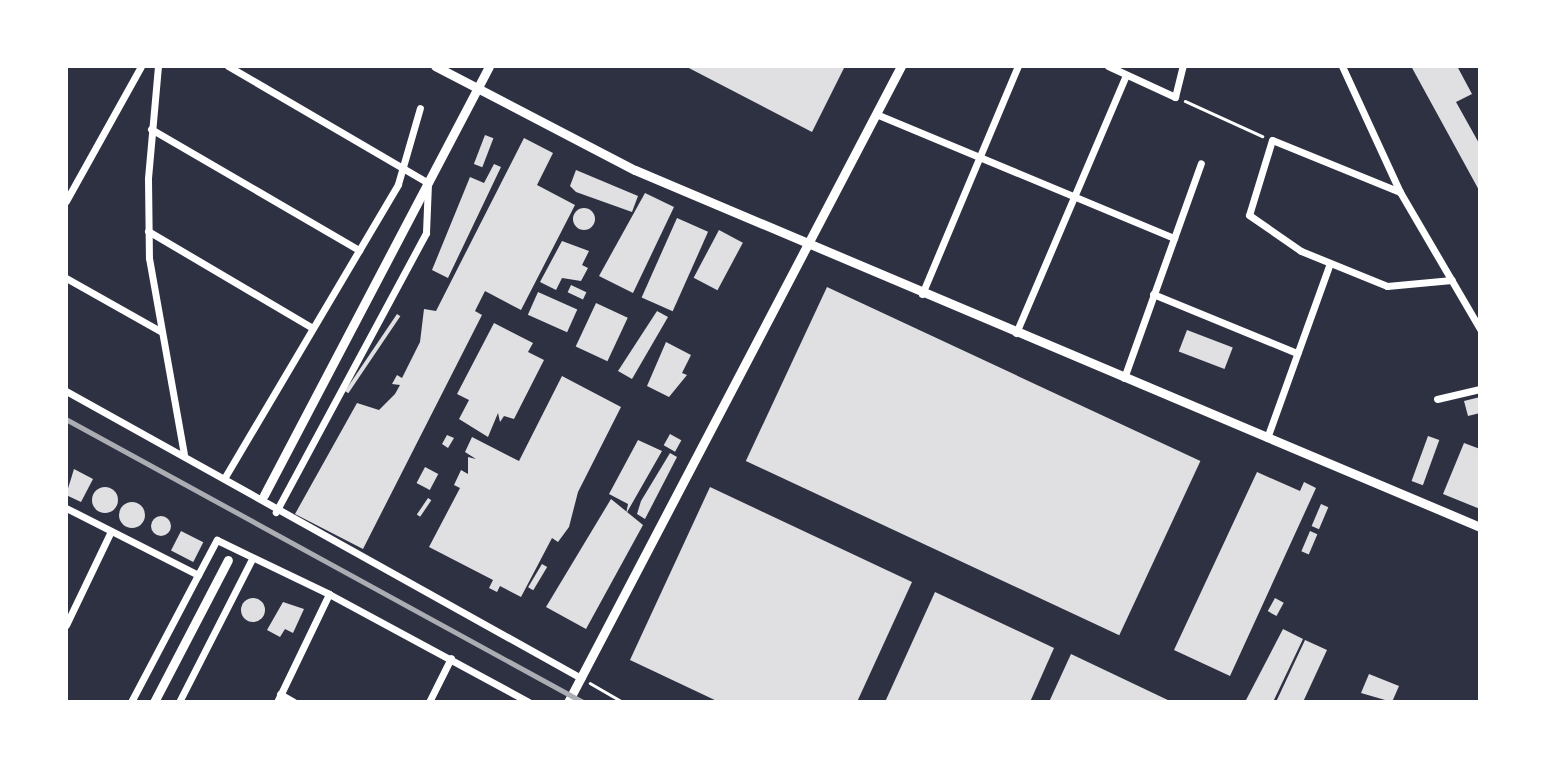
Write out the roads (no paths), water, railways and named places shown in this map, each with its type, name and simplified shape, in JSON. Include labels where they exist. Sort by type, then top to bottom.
[{"type":"street","points":[[66,201],[141,66]]},
{"type":"street","points":[[158,66],[151,129],[148,231],[160,331],[184,454]]},
{"type":"street","points":[[228,66],[428,183]]},
{"type":"street","points":[[435,66],[476,93],[805,244],[1479,527]]},
{"type":"street","points":[[264,495],[489,66]]},
{"type":"street","points":[[568,702],[805,244],[901,66]]},
{"type":"street","points":[[922,294],[1018,66]]},
{"type":"street","points":[[1108,66],[1175,97],[1183,66]]},
{"type":"street","points":[[1342,66],[1400,192],[1479,329]]},
{"type":"street","points":[[1016,333],[1126,75]]},
{"type":"street","points":[[226,481],[359,250],[402,169],[419,108]]},
{"type":"street","points":[[876,114],[1174,238]]},
{"type":"street","points":[[151,129],[359,250]]},
{"type":"street","points":[[1400,192],[1272,140],[1249,215],[1329,263],[1387,286],[1452,280]]},
{"type":"street","points":[[1124,378],[1201,163]]},
{"type":"street","points":[[276,512],[426,233],[428,183]]},
{"type":"street","points":[[148,231],[313,328]]},
{"type":"street","points":[[1267,438],[1329,263]]},
{"type":"street","points":[[66,278],[160,331]]},
{"type":"street","points":[[1153,294],[1297,353]]},
{"type":"street","points":[[1437,399],[1479,389]]},
{"type":"street","points":[[66,391],[184,454],[276,512],[581,678]]},
{"type":"street","points":[[66,509],[198,575]]},
{"type":"street","points":[[66,625],[111,531]]},
{"type":"street","points":[[131,702],[216,540],[329,594],[529,702]]},
{"type":"street","points":[[179,702],[251,559]]},
{"type":"street","points":[[154,702],[228,560]]},
{"type":"street","points":[[294,702],[279,698],[329,594]]},
{"type":"street","points":[[429,702],[451,658]]},
{"type":"railway","points":[[66,419],[583,702]]}]
